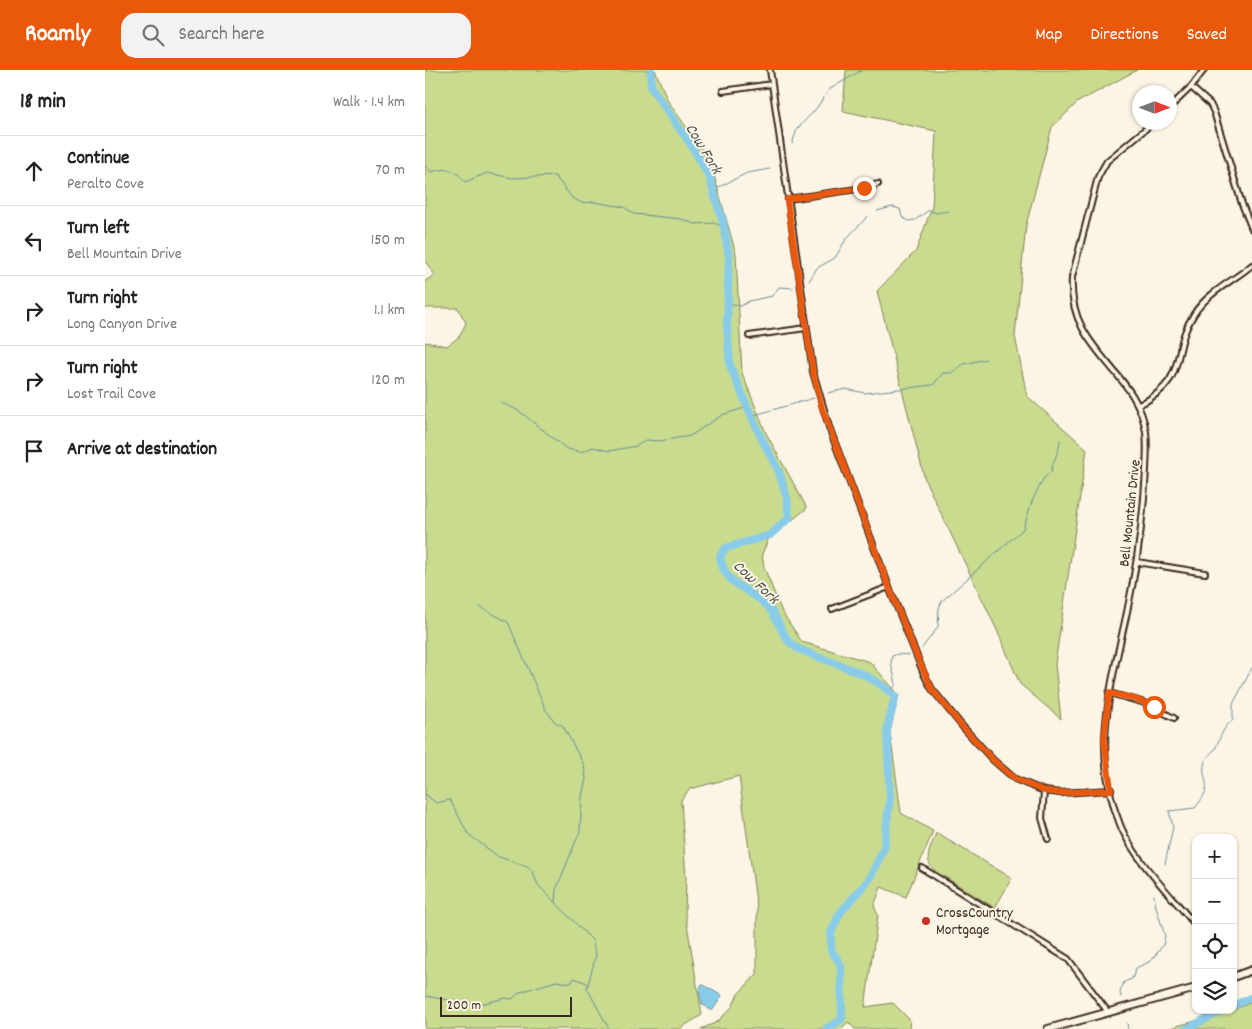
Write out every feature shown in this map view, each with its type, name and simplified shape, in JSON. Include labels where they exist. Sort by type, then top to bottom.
[{"type":"main road","points":[[1237,976],[1252,970]]},
{"type":"main road","points":[[1049,1029],[1192,989]]},
{"type":"street","points":[[770,70],[806,328],[813,372],[822,408],[889,587],[924,674],[944,705],[1004,770],[1015,779],[1044,791],[1074,793],[1111,790]]},
{"type":"street","points":[[1177,100],[1191,87],[1204,70]]},
{"type":"street","points":[[723,91],[772,84]]},
{"type":"street","points":[[1191,87],[1209,104],[1214,112],[1241,204],[1252,229]]},
{"type":"street","name":"Bell Mountain Drive","points":[[1144,130],[1107,161],[1098,177],[1072,277],[1071,293],[1073,309],[1087,338],[1139,405],[1146,434],[1146,460],[1137,562],[1109,693],[1104,740],[1111,790],[1121,828],[1134,850],[1194,924]]},
{"type":"street","points":[[787,199],[864,188],[878,184]]},
{"type":"street","points":[[1139,405],[1161,392],[1169,384],[1178,365],[1193,316],[1201,304],[1252,265]]},
{"type":"street","points":[[749,336],[806,328]]},
{"type":"street","points":[[1137,562],[1205,573]]},
{"type":"street","points":[[832,609],[889,587]]},
{"type":"street","points":[[1109,693],[1140,701],[1175,718]]},
{"type":"street","points":[[1044,791],[1042,818],[1048,839]]},
{"type":"street","points":[[922,868],[1067,959],[1108,1012]]},
{"type":"green space","points":[[425,70],[655,70],[668,101],[710,161],[736,254],[742,373],[766,433],[807,508],[768,540],[762,554],[764,567],[782,612],[802,642],[870,662],[899,695],[890,732],[901,813],[933,831],[906,897],[881,887],[874,906],[878,915],[865,1007],[893,1003],[910,1020],[909,1029],[855,1029],[848,1022],[841,1029],[701,1029],[717,1022],[732,1007],[738,994],[757,974],[757,909],[739,776],[690,789],[681,800],[686,879],[685,912],[702,1015],[679,1029],[425,1029],[425,342],[447,346],[459,337],[466,323],[458,308],[425,308],[425,281],[435,275],[425,261]]},
{"type":"green space","points":[[846,70],[1137,70],[1078,102],[1052,127],[1026,225],[1015,336],[1027,396],[1087,449],[1055,664],[1061,719],[1020,684],[996,628],[925,480],[877,291],[916,251],[932,207],[936,131],[843,111]]},
{"type":"green space","points":[[936,833],[1012,878],[995,908],[935,871],[931,866],[928,857]]},
{"type":"green space","points":[[1252,1002],[1252,1029],[1167,1029],[1219,1014],[1237,1014],[1237,1008]]},
{"type":"water","points":[[702,984],[722,996],[712,1011],[702,1004],[699,990]]},
{"type":"waterway","name":"Cow Fork","points":[[651,70],[651,87],[693,148],[710,178],[723,222],[729,257],[727,325],[730,366],[758,431],[779,472],[787,498],[789,518],[770,535],[726,548],[720,556],[723,567],[733,582],[756,596],[770,609],[785,637],[794,646],[874,680],[895,697],[887,729],[890,797],[884,848],[870,878],[840,913],[831,933],[831,950],[841,965],[842,1016],[841,1020],[826,1029]]},
{"type":"waterway","points":[[792,144],[797,129],[815,110],[830,89],[862,70]]},
{"type":"waterway","points":[[425,166],[432,172],[450,170],[458,174],[465,182],[487,173],[512,178],[555,176],[572,198],[582,203],[594,202],[624,207],[634,214],[681,219],[695,224],[714,223],[724,227]]},
{"type":"waterway","points":[[713,190],[747,173],[770,169]]},
{"type":"waterway","points":[[877,211],[892,207],[900,209],[902,217],[908,221],[915,220],[929,210],[936,213],[948,211]]},
{"type":"waterway","points":[[809,281],[817,268],[835,258],[846,239],[868,216]]},
{"type":"waterway","points":[[728,303],[741,306],[749,301],[772,296],[779,287],[793,288]]},
{"type":"waterway","points":[[828,393],[846,389],[865,393],[933,385],[943,373],[951,373],[964,364],[986,359]]},
{"type":"waterway","points":[[751,416],[814,398]]},
{"type":"waterway","points":[[500,402],[519,411],[567,449],[581,452],[593,447],[609,451],[636,446],[647,440],[659,441],[690,436],[722,415],[748,407]]},
{"type":"waterway","points":[[922,648],[938,627],[939,608],[942,601],[1023,529],[1033,499],[1044,478],[1051,472],[1060,440]]},
{"type":"waterway","points":[[480,607],[508,622],[546,710],[555,722],[563,726],[584,765],[586,779],[582,796],[580,831],[556,890],[555,902]]},
{"type":"waterway","points":[[891,692],[896,684],[891,663],[892,656],[898,654],[909,655]]},
{"type":"waterway","points":[[1165,864],[1173,827],[1169,811],[1195,808],[1205,793],[1205,761],[1215,749],[1224,730],[1233,720],[1233,704],[1252,668]]},
{"type":"waterway","points":[[425,794],[436,803],[450,800],[468,834],[499,857],[527,866],[532,870],[538,885],[592,940],[596,955],[587,988],[609,1029]]},
{"type":"waterway","points":[[1121,997],[1120,992],[1124,982],[1132,979],[1136,968],[1151,961],[1163,945],[1165,936],[1154,895]]},
{"type":"waterway","points":[[425,996],[476,1005],[506,998],[512,999],[520,992],[556,981],[571,983],[574,978],[587,983]]},
{"type":"waterway","points":[[1237,1004],[1252,997]]},
{"type":"waterway","points":[[1186,1029],[1216,1014]]},
{"type":"waterway","points":[[1127,1023],[1128,1029]]},
{"type":"place","name":"CrossCountry Mortgage","points":[[926,921]]},
{"type":"route","points":[[864,188],[787,199],[813,372],[822,408],[889,587],[924,674],[932,689],[960,724],[993,760],[1015,779],[1044,791],[1060,793],[1111,790],[1104,752],[1105,713],[1109,693],[1135,699],[1154,707]]}]
